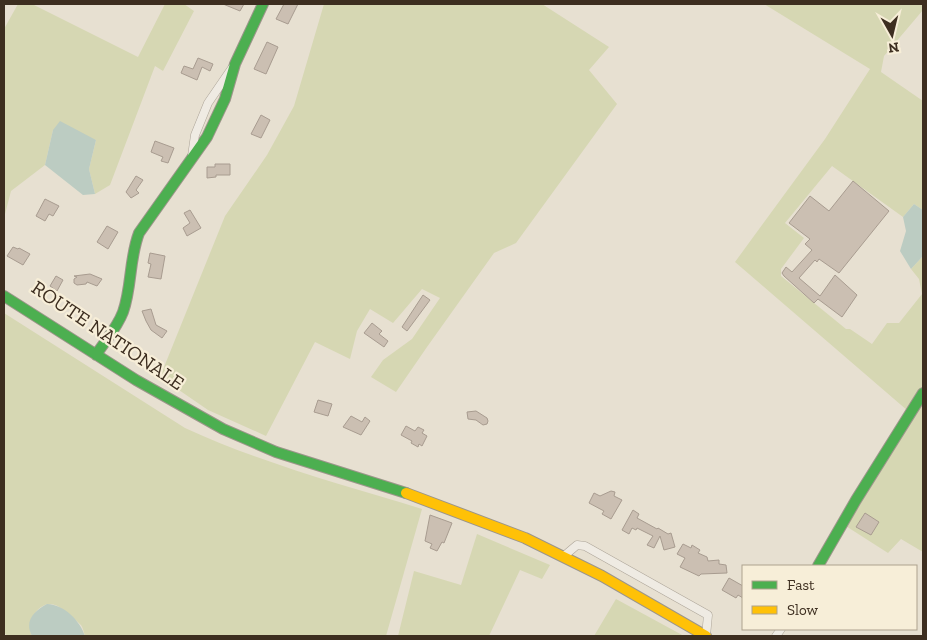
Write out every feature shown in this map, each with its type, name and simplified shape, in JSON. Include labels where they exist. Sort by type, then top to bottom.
[{"type":"main road","points":[[98,352],[120,319],[124,308],[134,247],[139,233],[206,137],[225,99],[235,64],[263,4]]},
{"type":"main road","name":"ROUTE NATIONALE","points":[[4,287],[153,391],[228,432],[268,449],[430,500],[510,532],[564,556],[706,636]]},
{"type":"main road","name":"ROUTE NATIONALE","points":[[4,296],[98,352]]},
{"type":"main road","points":[[819,565],[856,500],[923,393]]},
{"type":"street","points":[[564,556],[577,546],[585,546],[708,615],[706,636]]},
{"type":"green space","points":[[18,4],[32,4],[138,57],[165,4],[184,4],[194,11],[163,71],[155,66],[110,185],[95,194],[89,169],[96,140],[53,130],[45,165],[11,191],[4,218],[4,29]]},
{"type":"green space","points":[[324,4],[542,4],[609,47],[589,70],[617,104],[516,243],[494,253],[396,392],[371,377],[383,360],[412,339],[440,298],[422,289],[393,323],[370,309],[357,331],[350,359],[315,342],[266,436],[208,410],[160,377],[225,216],[267,155],[294,106]]},
{"type":"green space","points":[[764,4],[923,4],[923,10],[884,56],[881,72],[923,101],[923,210],[914,204],[903,217],[832,166],[785,223],[804,238],[781,269],[781,276],[846,329],[850,329],[872,344],[887,323],[899,323],[922,294],[919,279],[911,269],[923,256],[923,552],[901,539],[888,553],[838,521],[908,411],[735,262],[825,139],[870,69]]},
{"type":"green space","points":[[4,313],[185,428],[273,463],[422,509],[386,636],[85,636],[82,626],[76,620],[57,606],[49,604],[39,608],[32,618],[30,630],[32,636],[8,636],[4,633]]},
{"type":"green space","points":[[477,534],[550,565],[542,579],[520,570],[489,636],[398,636],[414,571],[461,585]]},
{"type":"green space","points":[[616,599],[684,636],[594,636]]},
{"type":"shaded area","points":[[60,121],[96,140],[89,169],[95,194],[83,195],[45,165],[53,130]]},
{"type":"shaded area","points":[[914,204],[923,210],[923,256],[911,269],[900,251],[906,231],[903,217]]},
{"type":"shaded area","points":[[47,604],[60,607],[71,615],[83,630],[85,636],[32,636],[29,626],[30,621],[34,613]]},
{"type":"building","points":[[223,4],[244,4],[240,11]]},
{"type":"building","points":[[284,4],[298,4],[288,24],[276,19]]},
{"type":"building","points":[[267,42],[278,47],[266,74],[254,69]]},
{"type":"building","points":[[198,58],[213,64],[210,71],[202,67],[197,80],[181,73],[184,66],[193,69]]},
{"type":"building","points":[[261,115],[270,120],[261,138],[251,134]]},
{"type":"building","points":[[155,141],[174,148],[168,163],[161,161],[163,157],[151,152]]},
{"type":"building","points":[[215,164],[230,164],[230,175],[216,175],[216,177],[207,178],[207,167],[215,167]]},
{"type":"building","points":[[136,176],[143,180],[136,190],[139,193],[131,198],[126,192]]},
{"type":"building","points":[[853,181],[889,211],[839,273],[819,259],[817,262],[815,260],[799,278],[820,296],[835,275],[857,295],[842,317],[818,299],[814,303],[782,273],[786,267],[792,272],[812,250],[805,244],[810,239],[789,223],[810,196],[829,211]]},
{"type":"building","points":[[45,199],[59,206],[53,216],[49,214],[45,221],[36,216]]},
{"type":"building","points":[[190,210],[201,228],[187,236],[183,228],[190,223],[184,213]]},
{"type":"building","points":[[107,226],[118,232],[108,249],[97,242]]},
{"type":"building","points":[[13,247],[30,254],[23,265],[7,256]]},
{"type":"building","points":[[150,253],[165,256],[161,279],[148,277],[151,264],[148,263]]},
{"type":"building","points":[[90,274],[102,279],[97,286],[87,282],[86,284],[77,285],[74,283],[74,279],[77,277],[74,276]]},
{"type":"building","points":[[56,276],[63,280],[57,291],[50,286]]},
{"type":"building","points":[[423,295],[430,300],[407,331],[402,327]]},
{"type":"building","points":[[151,309],[156,325],[167,331],[162,338],[151,330],[142,311]]},
{"type":"building","points":[[372,323],[382,331],[379,334],[388,341],[384,347],[364,333]]},
{"type":"building","points":[[318,400],[332,404],[328,416],[314,412]]},
{"type":"building","points":[[476,411],[487,418],[487,424],[483,425],[476,420],[468,419],[467,412]]},
{"type":"building","points":[[351,416],[362,422],[365,417],[370,421],[361,435],[343,427]]},
{"type":"building","points":[[406,426],[415,431],[418,427],[424,430],[422,433],[427,436],[422,446],[419,444],[418,447],[401,435]]},
{"type":"building","points":[[611,491],[615,492],[614,496],[622,500],[611,519],[602,514],[604,511],[589,503],[594,493],[600,496]]},
{"type":"building","points":[[633,510],[639,514],[637,518],[668,534],[671,533],[675,547],[664,550],[660,536],[654,548],[647,545],[653,536],[637,528],[636,530],[632,528],[629,534],[622,530]]},
{"type":"building","points":[[865,513],[879,522],[871,535],[856,527]]},
{"type":"building","points":[[430,515],[452,523],[444,543],[442,542],[437,551],[430,548],[432,544],[425,541]]},
{"type":"building","points":[[683,544],[691,548],[692,545],[700,550],[698,553],[707,557],[708,561],[719,560],[719,564],[726,565],[727,573],[701,574],[699,576],[680,567],[685,558],[677,554]]},
{"type":"building","points":[[729,578],[742,585],[742,597],[738,595],[736,598],[722,590]]},
{"type":"traffic: fast","points":[[96,355],[123,312],[139,233],[207,137],[225,99],[235,64],[263,4]]},
{"type":"traffic: fast","points":[[4,296],[136,380],[223,429],[276,452],[406,493]]},
{"type":"traffic: fast","points":[[819,565],[856,500],[923,393]]},
{"type":"traffic: slow","points":[[406,493],[525,538],[602,576],[706,636]]}]
